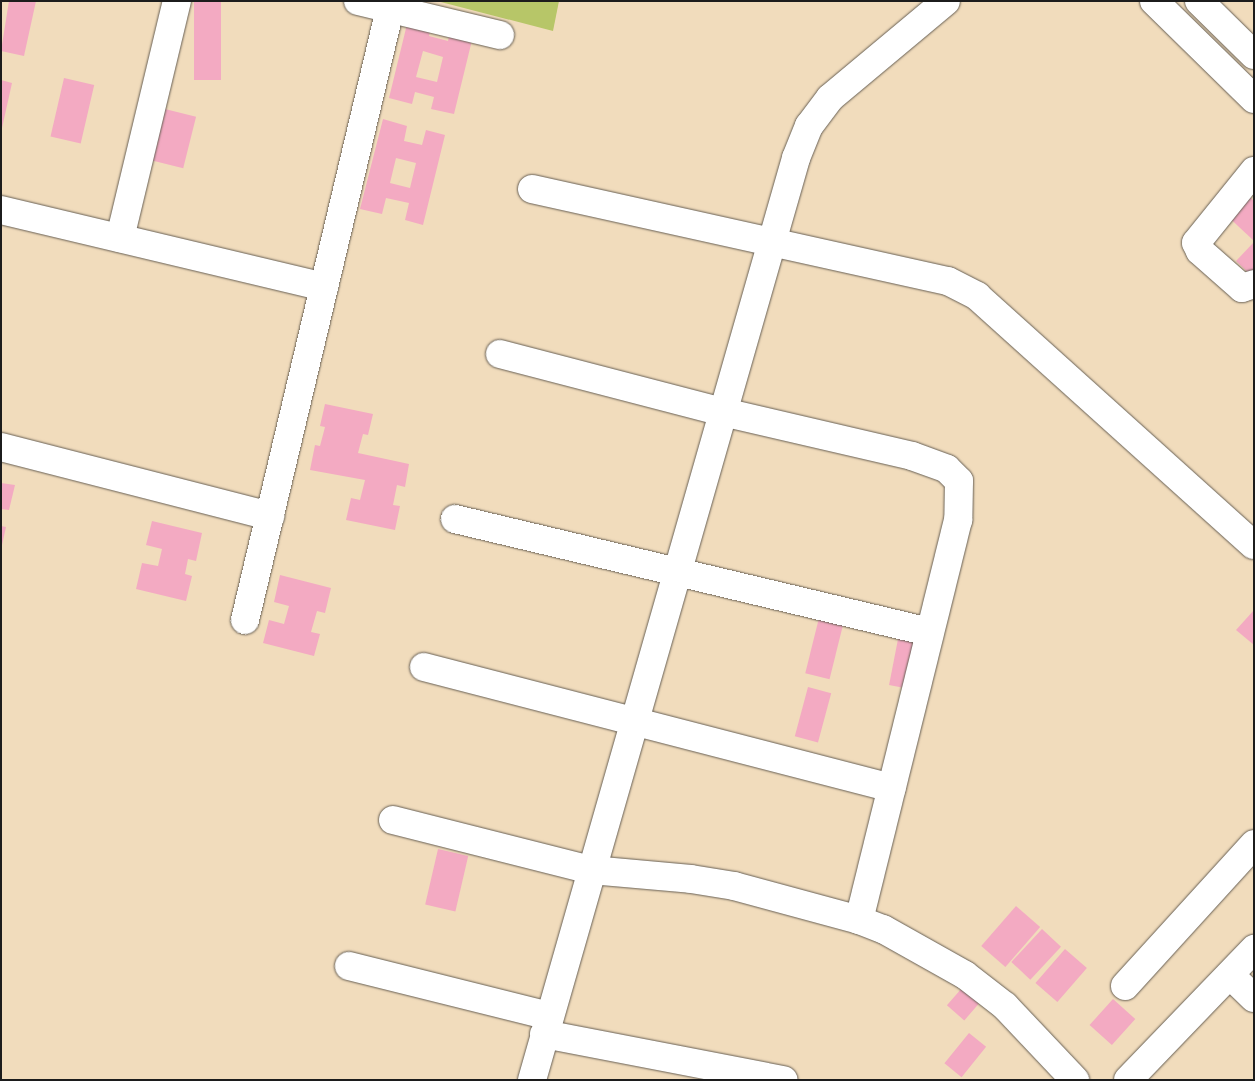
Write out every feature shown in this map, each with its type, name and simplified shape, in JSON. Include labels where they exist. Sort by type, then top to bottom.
[{"type":"street","points":[[120,238],[177,1]]},
{"type":"street","points":[[358,1],[500,35]]},
{"type":"street","points":[[532,1080],[546,1025],[796,158],[809,126],[830,98],[946,1]]},
{"type":"street","points":[[1154,1],[1254,99]]},
{"type":"street","points":[[1199,1],[1254,55]]},
{"type":"street","points":[[245,620],[390,9]]},
{"type":"street","points":[[1254,171],[1196,243],[1200,251],[1242,288],[1254,284]]},
{"type":"street","points":[[532,189],[771,244],[948,280],[977,296],[1254,545]]},
{"type":"street","points":[[1,210],[324,287]]},
{"type":"street","points":[[500,354],[723,412],[912,456],[947,469],[959,482],[958,520],[860,920]]},
{"type":"street","points":[[1,447],[270,516]]},
{"type":"street","points":[[455,519],[677,570],[930,632]]},
{"type":"street","points":[[424,667],[892,788]]},
{"type":"street","points":[[393,820],[591,870],[691,879],[734,886],[883,928],[965,975],[1005,1006],[1076,1080]]},
{"type":"street","points":[[1125,986],[1254,844]]},
{"type":"street","points":[[1128,1080],[1254,949]]},
{"type":"street","points":[[349,966],[546,1025],[784,1080]]},
{"type":"street","points":[[1230,975],[1254,998]]},
{"type":"green space","points":[[437,1],[559,1],[553,31]]},
{"type":"building","points":[[9,1],[36,1],[24,56],[1,51]]},
{"type":"building","points":[[194,1],[221,1],[221,80],[194,80]]},
{"type":"building","points":[[409,16],[432,22],[429,36],[448,41],[451,26],[474,32],[454,114],[431,109],[434,97],[415,92],[412,104],[389,98]],"holes":[[[423,51],[443,57],[437,82],[416,77]]]},
{"type":"building","points":[[64,78],[94,85],[81,143],[51,136]]},
{"type":"building","points":[[1,80],[12,83],[2,128],[1,128]]},
{"type":"building","points":[[165,109],[196,117],[183,168],[152,160]]},
{"type":"building","points":[[383,119],[407,126],[404,141],[422,145],[426,130],[445,135],[423,225],[405,220],[409,203],[386,198],[382,214],[360,209]],"holes":[[[396,158],[416,163],[410,188],[390,183]]]},
{"type":"building","points":[[1242,190],[1254,201],[1254,241],[1222,211]]},
{"type":"building","points":[[1254,242],[1254,278],[1236,261]]},
{"type":"building","points":[[325,404],[373,414],[368,435],[363,434],[358,453],[409,464],[405,487],[397,485],[393,505],[400,506],[395,530],[346,520],[351,498],[360,500],[365,480],[310,470],[315,445],[320,446],[325,427],[320,426]]},
{"type":"building","points":[[1,483],[15,485],[9,510],[1,509]]},
{"type":"building","points":[[152,521],[202,533],[196,561],[188,559],[185,574],[192,576],[186,601],[136,589],[142,563],[158,566],[162,549],[146,545]]},
{"type":"building","points":[[1,526],[6,527],[2,545],[1,545]]},
{"type":"building","points":[[280,575],[331,588],[325,613],[317,611],[311,632],[320,634],[314,656],[263,643],[269,620],[284,624],[289,606],[274,602]]},
{"type":"building","points":[[1254,610],[1254,645],[1236,630]]},
{"type":"building","points":[[820,614],[844,620],[830,679],[805,673]]},
{"type":"building","points":[[899,634],[924,639],[914,690],[889,685]]},
{"type":"building","points":[[808,687],[831,693],[818,742],[795,736]]},
{"type":"building","points":[[438,849],[468,856],[455,912],[425,905]]},
{"type":"building","points":[[1016,906],[1040,927],[1005,967],[981,946]]},
{"type":"building","points":[[1042,929],[1061,947],[1030,980],[1011,962]]},
{"type":"building","points":[[1065,949],[1087,968],[1057,1002],[1035,983]]},
{"type":"building","points":[[962,988],[979,1003],[964,1020],[947,1005]]},
{"type":"building","points":[[1113,999],[1135,1019],[1112,1045],[1090,1025]]},
{"type":"building","points":[[969,1033],[986,1047],[962,1077],[944,1063]]}]
